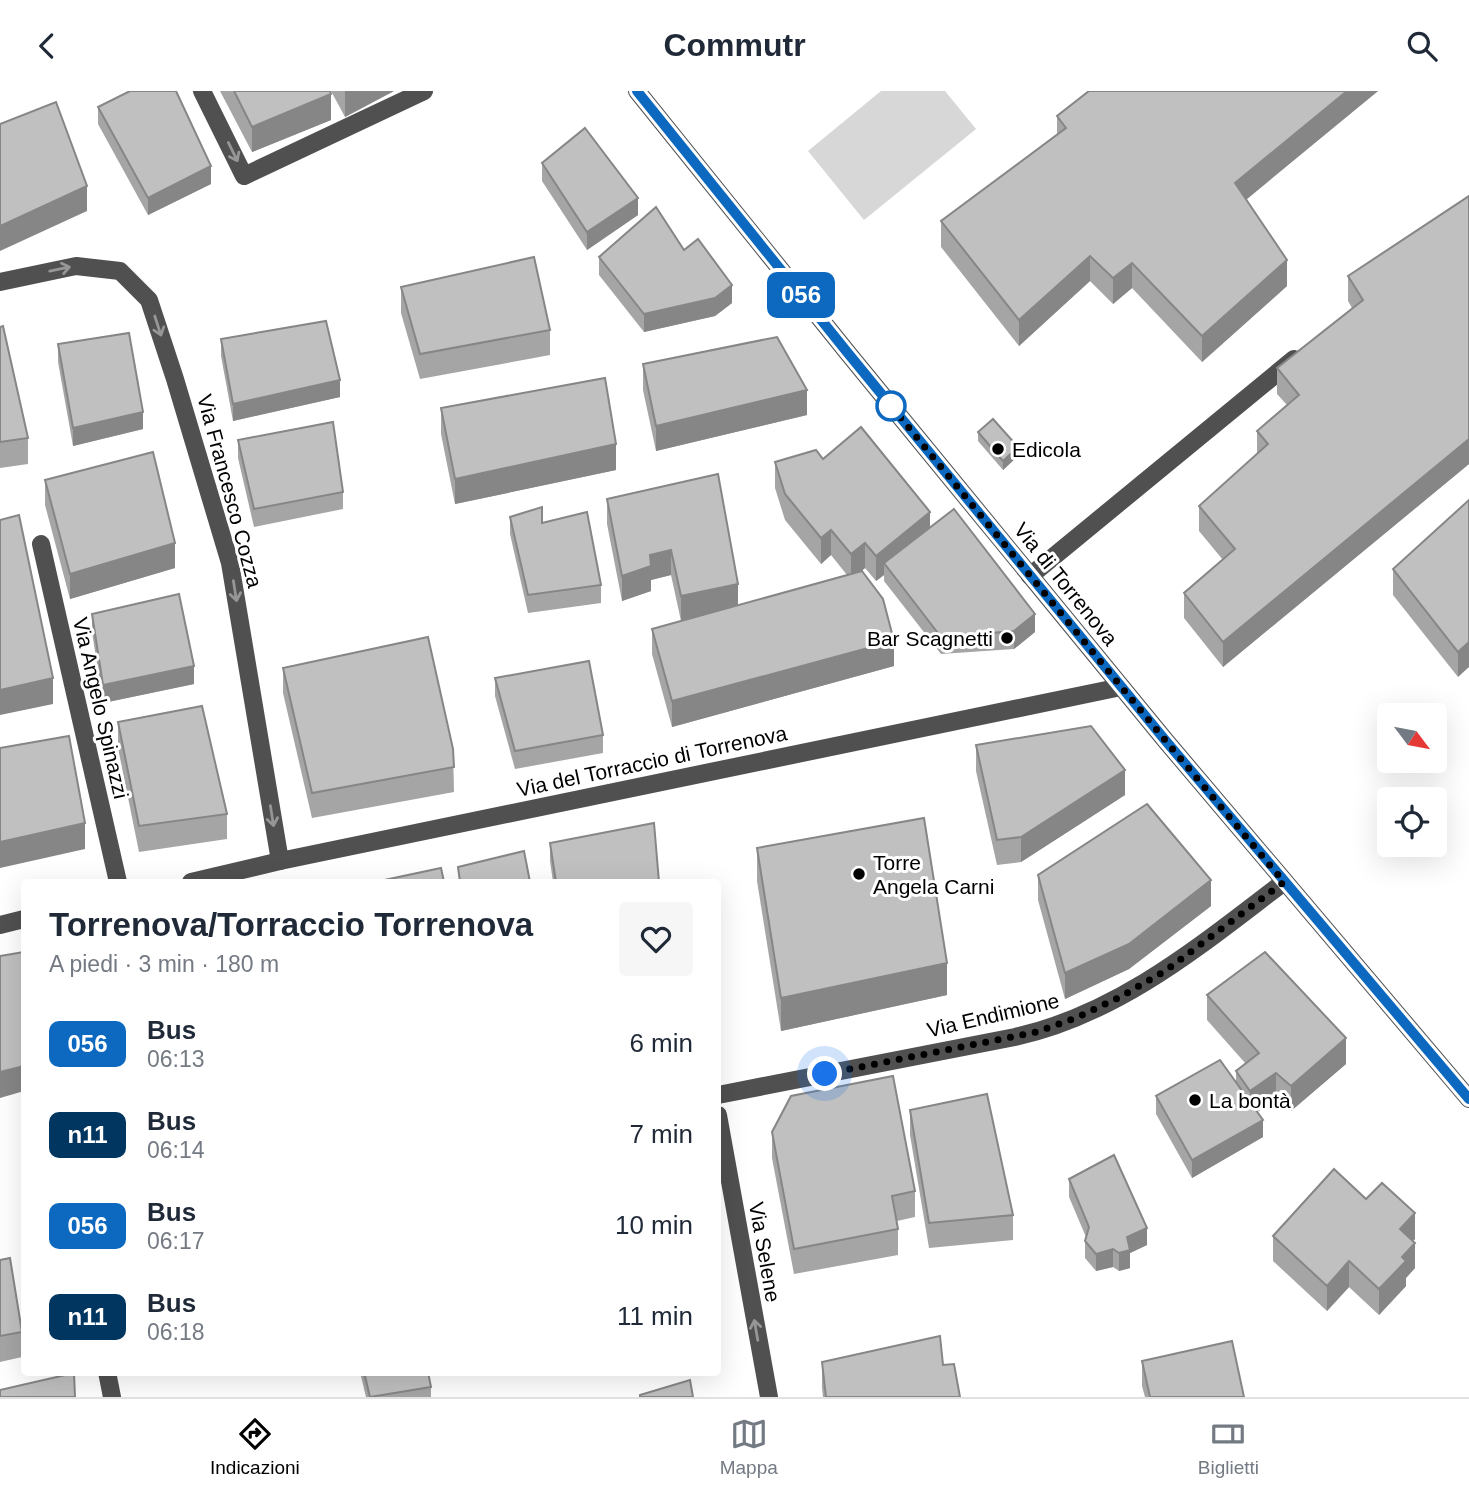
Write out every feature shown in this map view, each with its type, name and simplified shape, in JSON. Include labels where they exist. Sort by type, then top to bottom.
[{"type":"street","points":[[202,91],[244,176],[424,91]]},
{"type":"street","name":"Via di Torrenova","points":[[637,91],[1121,687],[1469,1099]]},
{"type":"street","name":"Via Francesco Cozza","points":[[0,282],[76,266],[120,271],[149,300],[230,563],[280,861]]},
{"type":"street","points":[[1030,576],[1305,350]]},
{"type":"street","name":"Via Angelo Spinazzi","points":[[41,544],[117,879]]},
{"type":"street","name":"Via del Torraccio di Torrenova","points":[[204,879],[1121,687]]},
{"type":"street","name":"Via Endimione","points":[[721,1094],[1037,1032],[1078,1017],[1165,971],[1284,882]]},
{"type":"street","points":[[0,925],[21,920]]},
{"type":"street","name":"Via Selene","points":[[721,1132],[769,1397]]},
{"type":"street","points":[[108,1376],[112,1397]]},
{"type":"shaded area","points":[[881,91],[945,91],[976,129],[864,220],[808,151]]},
{"type":"building","points":[[130,91],[176,91],[211,166],[148,198],[98,107]]},
{"type":"building","points":[[234,91],[330,91],[331,94],[252,127]]},
{"type":"building","points":[[1089,91],[1347,91],[1235,183],[1287,260],[1202,336],[1132,263],[1113,278],[1090,256],[1019,320],[941,221],[1066,128],[1057,116]]},
{"type":"building","points":[[56,102],[87,186],[0,226],[0,124]]},
{"type":"building","points":[[585,128],[638,198],[587,232],[542,163]]},
{"type":"building","points":[[1469,196],[1469,439],[1223,642],[1184,593],[1235,549],[1199,506],[1268,444],[1257,431],[1299,395],[1277,368],[1363,300],[1348,276]]},
{"type":"building","points":[[656,207],[684,250],[698,239],[732,285],[715,298],[644,314],[599,257]]},
{"type":"building","points":[[534,257],[550,330],[420,354],[401,287]]},
{"type":"building","points":[[326,321],[340,380],[233,404],[221,339]]},
{"type":"building","points":[[3,326],[28,438],[0,442],[0,327]]},
{"type":"building","points":[[129,333],[143,412],[73,428],[58,344]]},
{"type":"building","points":[[777,337],[807,390],[656,426],[643,364]]},
{"type":"building","points":[[605,378],[616,444],[455,479],[441,408]]},
{"type":"building","points":[[993,419],[1018,447],[1003,461],[978,432]]},
{"type":"building","points":[[333,422],[343,492],[254,509],[238,440]]},
{"type":"building","points":[[861,427],[930,512],[876,556],[865,543],[851,554],[831,530],[821,538],[785,494],[775,462],[816,450],[823,459]]},
{"type":"building","points":[[153,452],[175,543],[70,574],[45,480]]},
{"type":"building","points":[[718,474],[738,584],[681,596],[671,550],[650,555],[651,566],[622,576],[607,499]]},
{"type":"building","points":[[1469,500],[1469,642],[1458,652],[1393,569]]},
{"type":"building","points":[[542,507],[542,523],[587,512],[601,585],[528,595],[510,517]]},
{"type":"building","points":[[954,509],[1035,614],[1014,631],[941,637],[884,563]]},
{"type":"building","points":[[19,515],[53,678],[0,690],[0,520]]},
{"type":"building","points":[[862,571],[883,599],[894,641],[672,701],[652,629]]},
{"type":"building","points":[[179,594],[194,666],[103,685],[92,614]]},
{"type":"building","points":[[428,637],[453,749],[454,767],[312,793],[283,668]]},
{"type":"building","points":[[589,661],[603,735],[515,751],[495,678]]},
{"type":"building","points":[[202,706],[227,814],[139,826],[118,722]]},
{"type":"building","points":[[1091,726],[1125,770],[1021,837],[997,840],[976,745]]},
{"type":"building","points":[[69,736],[85,823],[0,842],[0,748]]},
{"type":"building","points":[[1147,804],[1211,880],[1129,944],[1065,973],[1038,875]]},
{"type":"building","points":[[924,818],[947,963],[781,998],[757,848]]},
{"type":"building","points":[[654,823],[659,879],[556,879],[550,843]]},
{"type":"building","points":[[524,851],[529,879],[460,879],[458,867]]},
{"type":"building","points":[[441,868],[443,879],[389,879]]},
{"type":"building","points":[[21,952],[21,1067],[0,1072],[0,956]]},
{"type":"building","points":[[1265,952],[1346,1038],[1291,1086],[1276,1073],[1250,1091],[1236,1071],[1259,1053],[1207,995]]},
{"type":"building","points":[[1220,1060],[1263,1120],[1192,1160],[1156,1096]]},
{"type":"building","points":[[893,1076],[915,1191],[892,1196],[898,1229],[794,1249],[772,1132],[791,1096]]},
{"type":"building","points":[[987,1094],[1013,1215],[929,1223],[910,1110]]},
{"type":"building","points":[[1114,1155],[1147,1228],[1127,1237],[1130,1250],[1119,1253],[1113,1249],[1096,1254],[1085,1241],[1089,1227],[1069,1179]]},
{"type":"building","points":[[1334,1169],[1366,1199],[1382,1183],[1415,1213],[1400,1229],[1415,1243],[1402,1257],[1406,1261],[1379,1289],[1349,1261],[1327,1286],[1273,1236]]},
{"type":"building","points":[[10,1258],[21,1332],[0,1336],[0,1260]]},
{"type":"building","points":[[940,1336],[943,1365],[954,1364],[960,1397],[826,1397],[822,1362]]},
{"type":"building","points":[[1232,1341],[1244,1397],[1150,1397],[1142,1361]]},
{"type":"building","points":[[61,1376],[74,1376],[75,1397],[0,1397],[0,1390]]},
{"type":"building","points":[[365,1376],[429,1376],[431,1387],[370,1397]]},
{"type":"building","points":[[690,1380],[693,1397],[640,1397],[640,1395]]},
{"type":"bus line","name":"056","points":[[637,91],[1165,740],[1469,1099]]},
{"type":"place","name":"Edicola","points":[[998,449]]},
{"type":"place","name":"Bar Scagnetti","points":[[1007,638]]},
{"type":"place","name":"Torre Angela Carni","points":[[859,874]]},
{"type":"place","name":"La bontà","points":[[1195,1100]]},
{"type":"route","points":[[825,1074],[1037,1032],[1078,1017],[1165,971],[1284,882],[891,406]]}]
